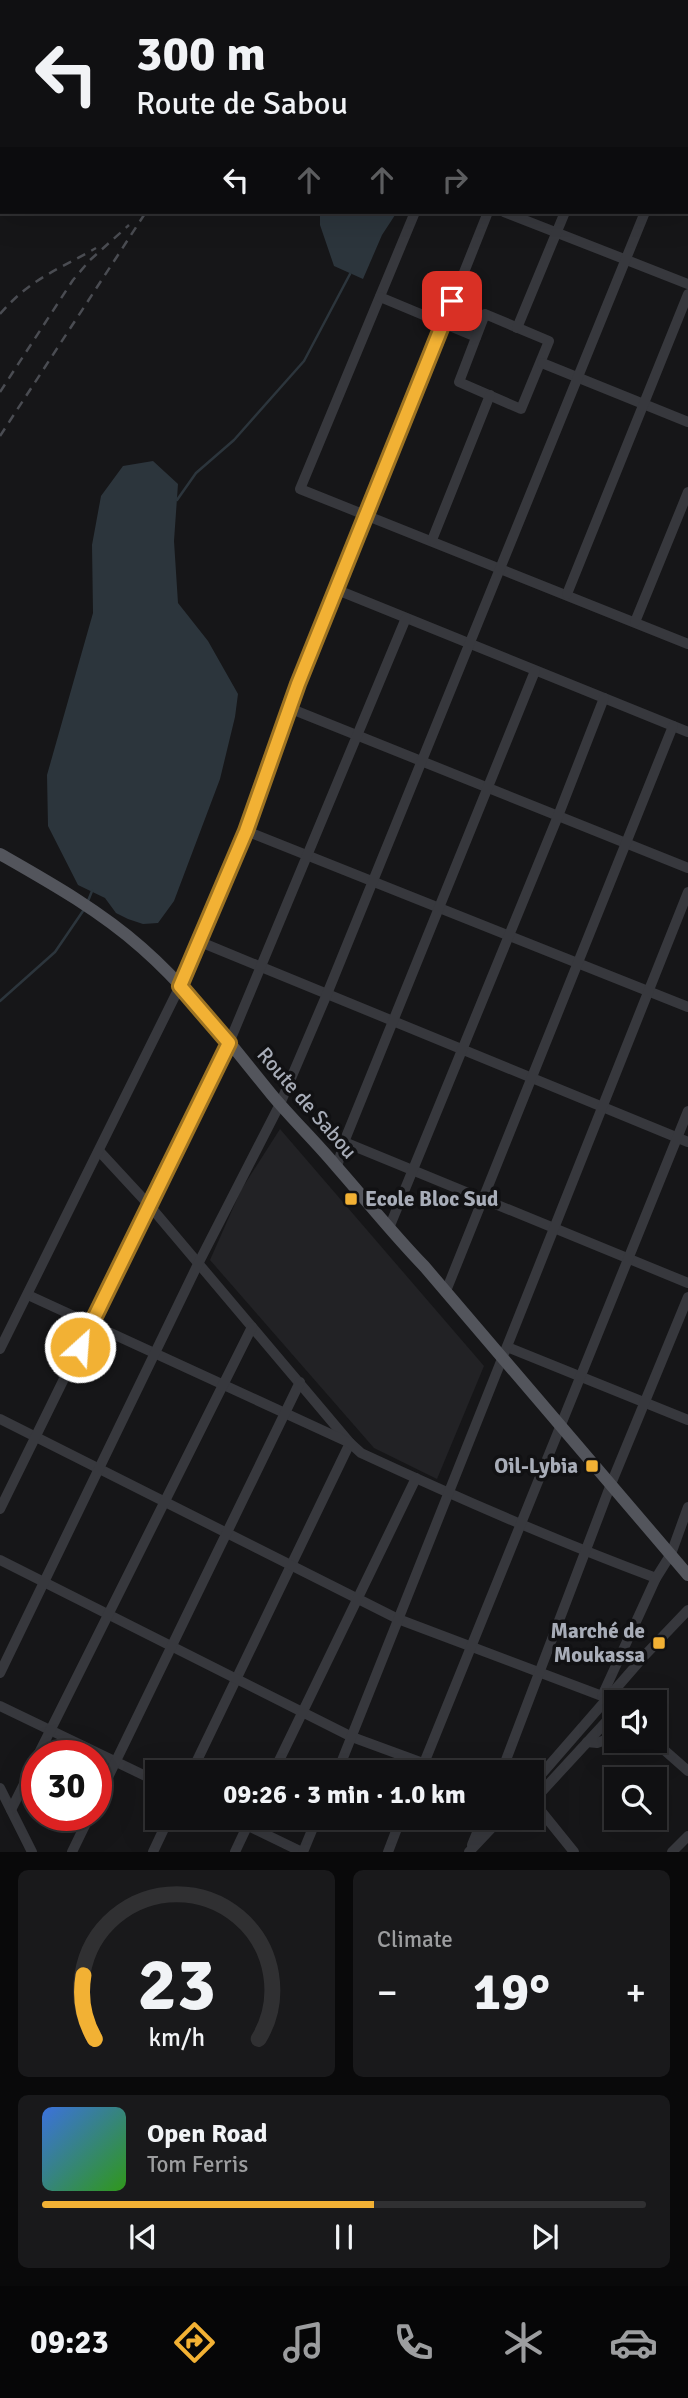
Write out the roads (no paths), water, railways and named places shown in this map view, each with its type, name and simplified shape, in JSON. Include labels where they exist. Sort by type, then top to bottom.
[{"type":"main road","name":"Route de Sabou","points":[[0,854],[74,897],[143,948],[180,986],[388,1228],[505,1352],[561,1425],[688,1575]]},
{"type":"street","points":[[414,214],[300,489],[567,594],[688,645]]},
{"type":"street","points":[[0,1349],[180,986],[246,831],[335,589],[367,516],[487,214]]},
{"type":"street","points":[[509,214],[688,284]]},
{"type":"street","points":[[517,328],[564,214]]},
{"type":"street","points":[[0,1673],[198,1264],[280,1104],[644,214]]},
{"type":"street","points":[[567,594],[688,294]]},
{"type":"street","points":[[380,297],[476,337]]},
{"type":"street","points":[[485,314],[550,341],[521,409],[458,382],[476,337],[485,314]]},
{"type":"street","points":[[542,363],[688,422]]},
{"type":"street","points":[[432,540],[490,395]]},
{"type":"street","points":[[635,622],[688,492]]},
{"type":"street","points":[[335,589],[688,732]]},
{"type":"street","points":[[0,1509],[229,1043],[406,618]]},
{"type":"street","points":[[337,1167],[344,1142],[535,671]]},
{"type":"street","points":[[388,1228],[463,1050],[604,698]]},
{"type":"street","points":[[289,708],[688,868]]},
{"type":"street","points":[[446,1291],[673,726]]},
{"type":"street","points":[[246,831],[688,1007]]},
{"type":"street","points":[[342,1760],[688,892]]},
{"type":"street","points":[[198,941],[688,1142]]},
{"type":"street","points":[[426,1760],[688,1111]]},
{"type":"street","points":[[344,1142],[688,1283]]},
{"type":"street","points":[[100,1152],[149,1205],[361,1453],[585,1552],[656,1578]]},
{"type":"street","points":[[28,1295],[350,1443]]},
{"type":"street","points":[[506,1760],[611,1484],[688,1297]]},
{"type":"street","points":[[46,1740],[253,1327]]},
{"type":"street","points":[[505,1352],[581,1377],[688,1420]]},
{"type":"street","points":[[112,1770],[299,1382]]},
{"type":"street","points":[[0,1419],[398,1619],[604,1698]]},
{"type":"street","points":[[197,1760],[350,1443]]},
{"type":"street","points":[[279,1760],[416,1478]]},
{"type":"street","points":[[608,1690],[656,1578],[671,1554],[688,1507]]},
{"type":"street","points":[[0,1560],[402,1760]]},
{"type":"street","points":[[612,1690],[688,1610]]},
{"type":"street","points":[[544,1771],[604,1699]]},
{"type":"street","points":[[0,1706],[145,1776]]},
{"type":"street","points":[[544,1789],[604,1724]]},
{"type":"street","points":[[587,1742],[604,1740]]},
{"type":"street","points":[[667,1752],[688,1770]]},
{"type":"street","points":[[0,1788],[32,1852]]},
{"type":"street","points":[[11,1810],[21,1790]]},
{"type":"street","points":[[544,1815],[574,1852]]},
{"type":"street","points":[[153,1852],[163,1830]]},
{"type":"street","points":[[235,1852],[245,1830]]},
{"type":"street","points":[[263,1830],[302,1852],[312,1830]]},
{"type":"street","points":[[388,1852],[396,1830]]},
{"type":"street","points":[[469,1852],[478,1830]]},
{"type":"street","points":[[469,1852],[490,1830]]},
{"type":"street","points":[[72,1852],[82,1831]]},
{"type":"street","points":[[672,1852],[688,1836]]},
{"type":"waterway","points":[[177,500],[196,473],[234,440],[304,361],[350,274]]},
{"type":"waterway","points":[[88,901],[92,891]]},
{"type":"waterway","points":[[0,1001],[55,952],[83,911]]},
{"type":"railway","points":[[0,436],[145,214]]},
{"type":"railway","points":[[0,392],[73,280],[90,260],[129,225]]},
{"type":"railway","points":[[0,314],[34,283],[96,248]]},
{"type":"place","name":"Ecole Bloc Sud","points":[[351,1199]]},
{"type":"place","name":"Oil-Lybia","points":[[592,1466]]},
{"type":"place","name":"Marché de Moukassa","points":[[659,1643]]}]
